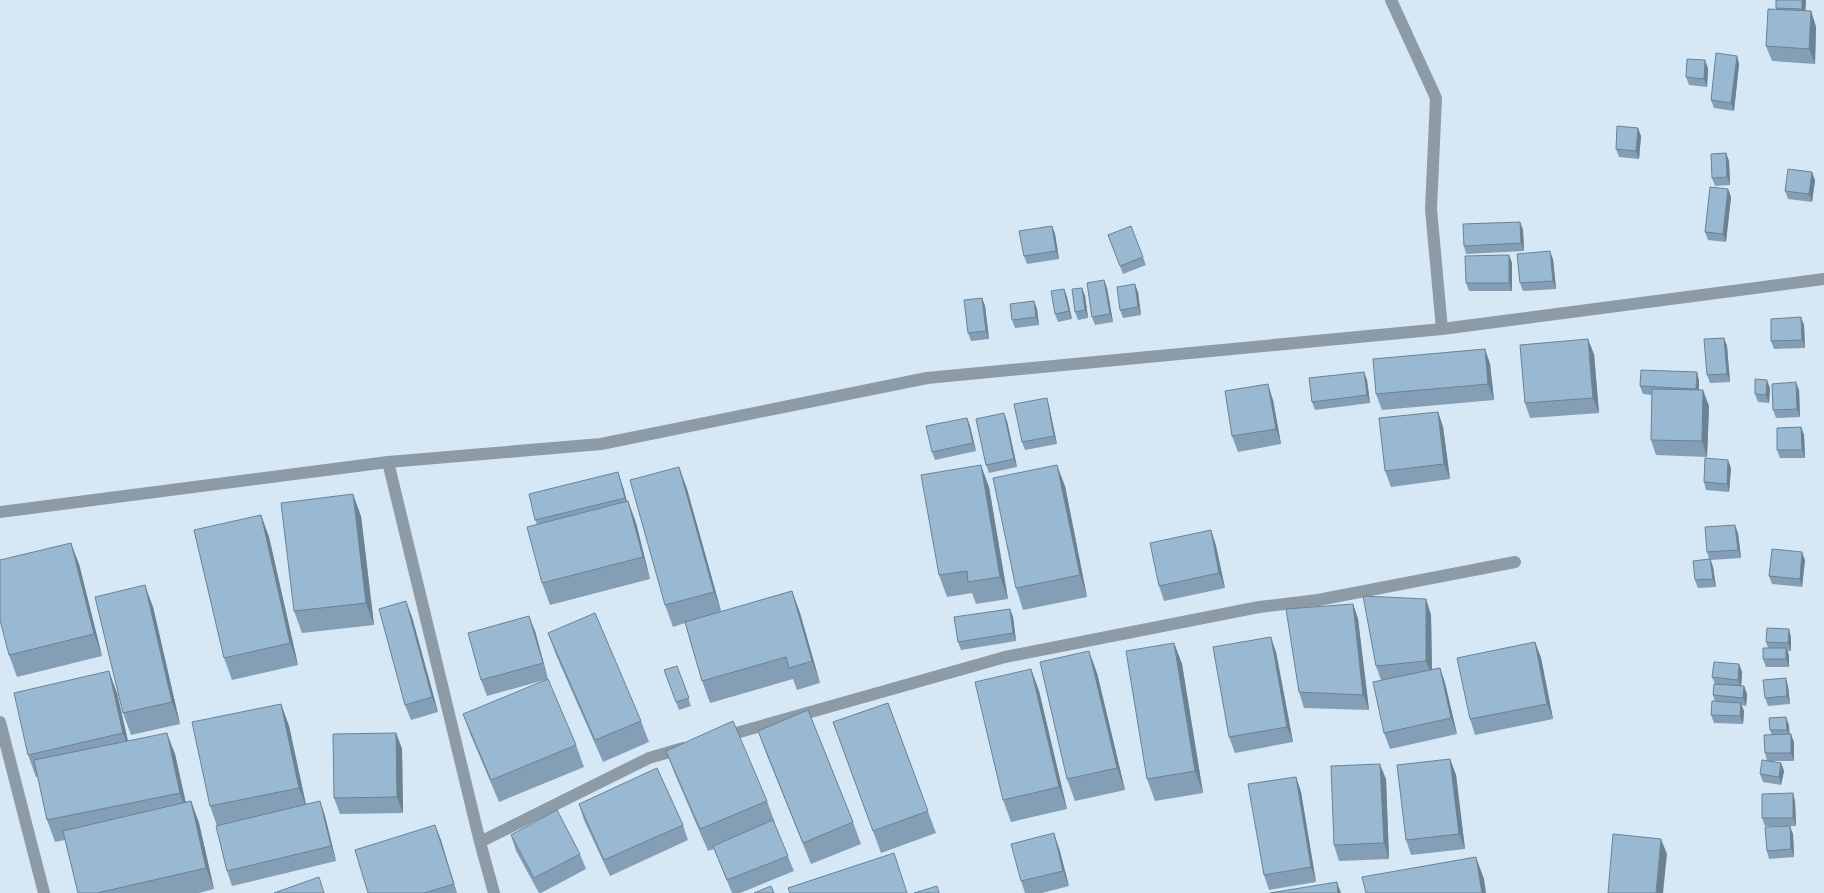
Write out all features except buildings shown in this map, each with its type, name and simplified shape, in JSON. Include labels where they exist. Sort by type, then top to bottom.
[{"type":"street","points":[[1391,0],[1436,98],[1431,210],[1442,329]]},
{"type":"street","points":[[0,512],[388,462],[600,444],[927,378],[1442,329],[1824,279]]},
{"type":"street","points":[[388,462],[494,893]]},
{"type":"street","points":[[480,842],[649,758],[1006,657],[1259,607],[1318,600],[1515,562]]},
{"type":"street","points":[[0,722],[44,893]]}]
